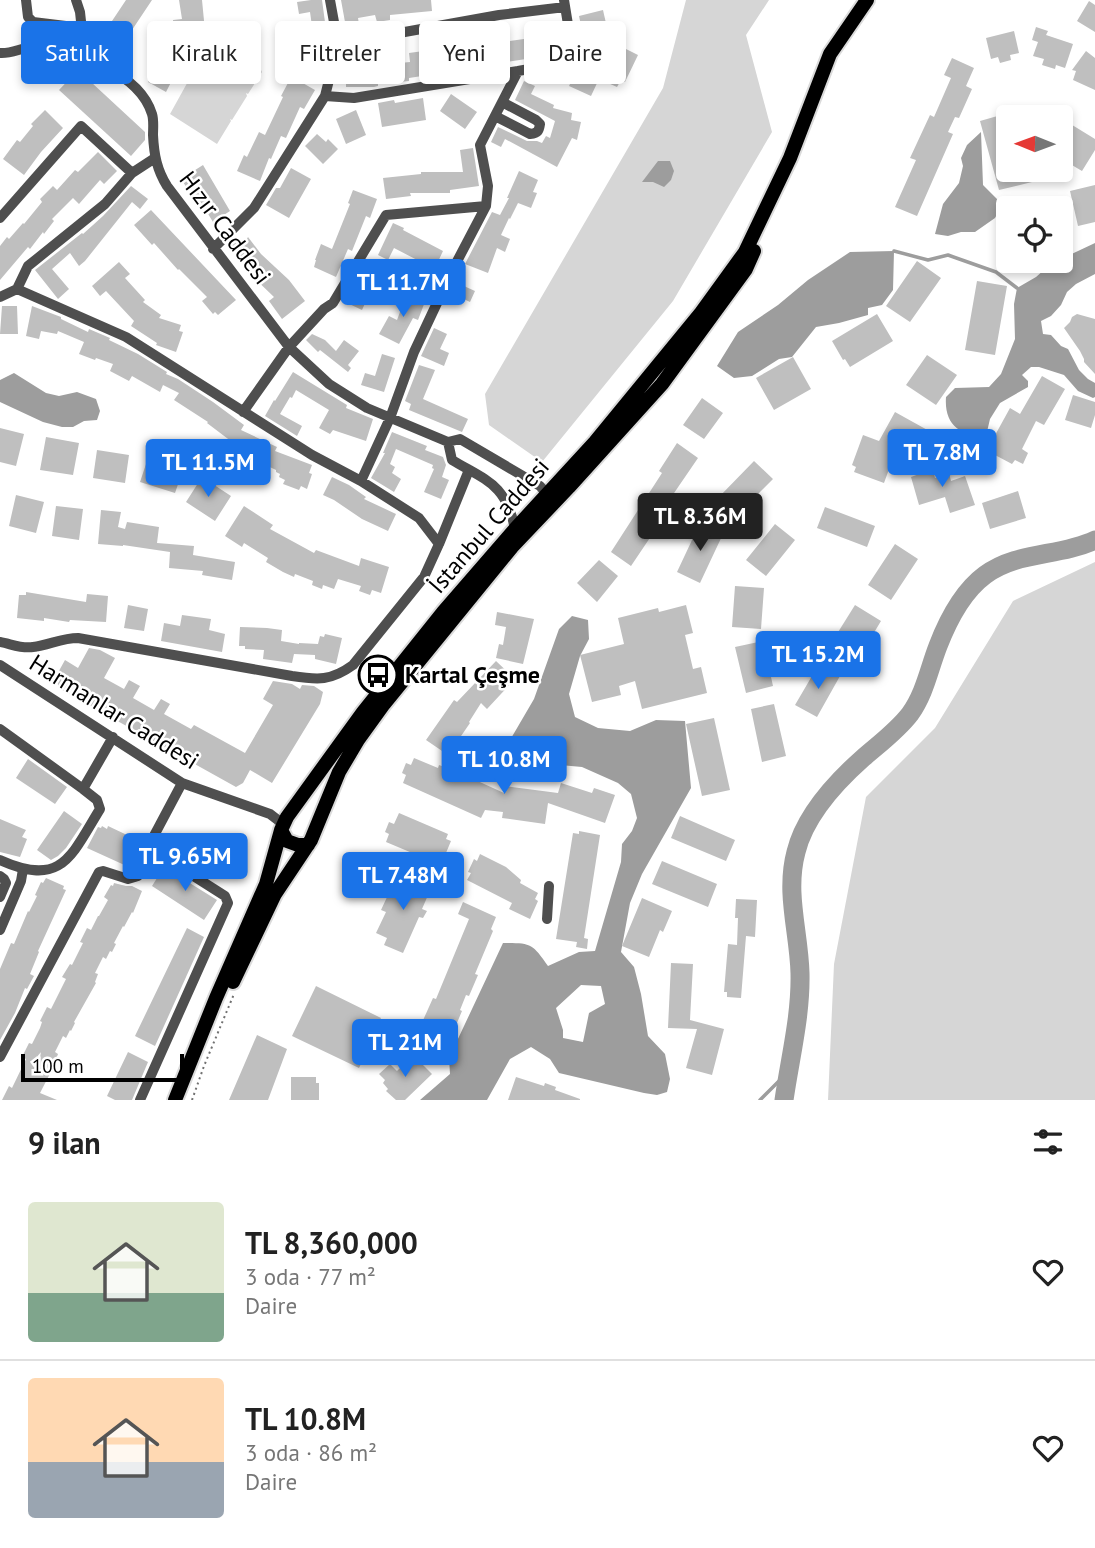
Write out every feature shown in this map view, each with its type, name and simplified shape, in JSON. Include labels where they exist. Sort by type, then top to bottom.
[{"type":"main road","name":"İstanbul Caddesi","points":[[740,267],[790,158],[830,54],[867,0]]},
{"type":"main road","name":"İstanbul Caddesi","points":[[175,1100],[291,822],[324,766],[443,612],[515,529],[552,497],[662,384],[740,267],[783,192],[837,60],[876,0]]},
{"type":"main road","name":"İstanbul Caddesi","points":[[185,1100],[240,965],[275,894],[309,842],[339,772],[358,740],[384,704],[552,497]]},
{"type":"main road","points":[[324,766],[339,772]]},
{"type":"main road","points":[[291,822],[310,828],[309,842],[298,845],[287,841],[291,822]]},
{"type":"street","points":[[26,0],[28,16],[32,21]]},
{"type":"street","points":[[76,0],[81,21]]},
{"type":"street","points":[[330,0],[334,21]]},
{"type":"street","points":[[324,96],[354,98],[563,63],[572,49],[564,4],[405,32]]},
{"type":"street","name":"Hızır Caddesi","points":[[0,53],[21,50]]},
{"type":"street","points":[[361,481],[390,418],[414,352],[486,206],[488,186],[480,145],[517,71]]},
{"type":"street","name":"Hızır Caddesi","points":[[131,84],[152,114],[155,158],[160,175],[289,347],[329,384],[367,408],[448,442],[460,439],[540,486],[552,497]]},
{"type":"street","points":[[213,249],[254,208],[324,96],[327,84]]},
{"type":"street","points":[[495,116],[530,134],[538,131],[540,124],[536,120],[502,102]]},
{"type":"street","points":[[0,218],[81,126],[132,173]]},
{"type":"street","points":[[0,297],[17,289],[28,266],[105,204],[132,173],[155,158]]},
{"type":"street","points":[[243,412],[289,347],[324,309],[333,303],[386,215],[486,206]]},
{"type":"street","points":[[17,289],[126,337],[312,455],[361,481],[419,518],[439,544]]},
{"type":"street","points":[[448,442],[452,460],[492,483],[505,498],[515,529]]},
{"type":"street","points":[[0,642],[33,647],[67,638],[78,638],[292,676],[319,680],[332,677],[353,665],[424,577],[469,470]]},
{"type":"street","name":"Harmanlar Caddesi","points":[[0,665],[182,783],[291,822]]},
{"type":"street","points":[[0,730],[97,800],[100,810],[69,858],[54,868],[38,871],[23,869],[0,860]]},
{"type":"street","points":[[83,789],[113,737]]},
{"type":"street","points":[[0,1057],[99,872],[128,879],[135,878],[142,871],[148,847],[182,783]]},
{"type":"street","points":[[140,1100],[229,903],[225,896],[148,847]]},
{"type":"street","points":[[0,930],[21,881],[23,869]]},
{"type":"street","points":[[0,876],[6,883],[0,897]]},
{"type":"street","points":[[547,919],[549,886]]},
{"type":"shaded area","points":[[686,0],[769,0],[746,35],[772,132],[673,301],[542,462],[489,425],[485,394],[663,88]]},
{"type":"shaded area","points":[[187,84],[254,84],[248,94],[246,93],[247,96],[232,120],[230,119],[217,144],[170,114]]},
{"type":"shaded area","points":[[981,132],[983,185],[996,198],[996,216],[975,232],[948,236],[935,234],[943,204],[959,183],[963,166],[961,158],[967,145]]},
{"type":"shaded area","points":[[658,161],[670,161],[674,171],[671,180],[664,187],[653,182],[642,182]]},
{"type":"shaded area","points":[[1095,243],[1095,274],[1076,284],[1067,292],[1061,305],[1051,316],[1041,321],[1043,334],[1051,335],[1061,346],[1068,349],[1079,370],[1095,383],[1095,397],[1078,391],[1064,375],[1031,367],[1022,375],[1028,381],[1028,387],[1000,403],[990,419],[986,436],[961,431],[951,422],[946,397],[955,388],[989,387],[1001,374],[1015,339],[1014,304],[1017,288],[1041,273],[1073,273],[1073,253]]},
{"type":"shaded area","points":[[894,251],[893,290],[882,305],[868,308],[868,315],[816,327],[792,357],[779,359],[752,376],[734,378],[717,366],[738,332],[850,252]]},
{"type":"shaded area","points":[[14,373],[46,393],[59,396],[77,392],[96,399],[100,411],[97,420],[84,421],[73,427],[62,427],[43,422],[0,402],[0,380]]},
{"type":"shaded area","points":[[1095,562],[1095,1100],[828,1100],[834,964],[866,797],[935,728],[1013,601]]},
{"type":"shaded area","points":[[572,616],[588,620],[589,639],[580,656],[569,694],[575,717],[598,728],[630,731],[656,720],[685,721],[691,788],[642,874],[630,903],[621,952],[634,967],[648,1036],[665,1054],[670,1079],[667,1092],[657,1095],[644,1093],[559,1073],[550,1059],[531,1047],[510,1059],[487,1100],[420,1100],[450,1074],[449,1058],[503,943],[530,946],[548,966],[579,952],[595,951],[621,862],[622,844],[632,831],[637,818],[631,794],[618,783],[582,767],[527,762],[496,764],[534,699],[559,629]],"holes":[[[581,985],[601,986],[605,1004],[589,1013],[583,1042],[563,1038],[556,1008]]]},
{"type":"building","points":[[126,0],[152,0],[133,28],[133,21],[112,21]]},
{"type":"building","points":[[179,0],[202,0],[204,21],[173,21],[182,19]]},
{"type":"building","points":[[322,0],[325,21],[311,21],[310,12],[299,14],[297,2]]},
{"type":"building","points":[[341,0],[431,0],[432,11],[390,15],[390,20],[384,21],[377,21],[375,15],[358,18],[358,21],[345,21]]},
{"type":"building","points":[[1089,1],[1095,5],[1095,32],[1077,21]]},
{"type":"building","points":[[603,10],[605,21],[580,21],[579,16]]},
{"type":"building","points":[[1036,27],[1048,31],[1046,35],[1073,44],[1065,68],[1056,65],[1055,69],[1042,65],[1044,59],[1033,56],[1038,42],[1032,40]]},
{"type":"building","points":[[1014,31],[1019,53],[1010,55],[1011,60],[1000,63],[998,57],[991,59],[986,38]]},
{"type":"building","points":[[524,39],[524,59],[510,61],[510,41]]},
{"type":"building","points":[[626,49],[638,55],[626,80]]},
{"type":"building","points":[[1086,51],[1095,58],[1095,90],[1073,80],[1076,71],[1072,70]]},
{"type":"building","points":[[419,52],[419,76],[405,81],[405,62],[410,62],[409,53]]},
{"type":"building","points":[[952,58],[974,68],[966,86],[972,89],[959,118],[955,117],[948,132],[953,134],[917,216],[895,207],[916,160],[910,158],[930,115],[934,117],[951,78],[944,75]]},
{"type":"building","points":[[524,81],[524,84],[535,86],[531,94],[554,105],[553,108],[572,113],[571,120],[581,122],[577,140],[572,138],[557,167],[505,139],[501,147],[491,142],[498,127],[527,141],[542,143],[546,136],[550,138],[555,121],[515,100]]},
{"type":"building","points":[[65,84],[93,84],[145,132],[145,140],[131,156],[59,90]]},
{"type":"building","points":[[152,84],[170,84],[166,92]]},
{"type":"building","points":[[287,84],[304,84],[315,90],[304,109],[300,107],[286,138],[281,136],[260,181],[237,171],[259,132],[265,135],[283,97],[281,96]]},
{"type":"building","points":[[346,84],[378,84],[374,87],[346,87]]},
{"type":"building","points":[[570,84],[597,84],[591,96],[569,86]]},
{"type":"building","points":[[451,94],[477,112],[465,129],[440,111]]},
{"type":"building","points":[[423,98],[426,120],[382,127],[378,103]]},
{"type":"building","points":[[45,110],[63,128],[24,175],[3,159]]},
{"type":"building","points":[[356,110],[366,135],[346,144],[336,119]]},
{"type":"building","points":[[996,116],[996,179],[980,121]]},
{"type":"building","points":[[1073,126],[1095,139],[1095,150],[1082,171],[1073,166]]},
{"type":"building","points":[[317,134],[326,142],[328,139],[338,149],[323,164],[305,146]]},
{"type":"building","points":[[473,148],[479,186],[450,190],[450,193],[410,193],[411,196],[386,199],[383,178],[421,172],[463,172],[460,150]]},
{"type":"building","points":[[98,152],[117,171],[104,184],[100,180],[79,204],[73,198],[52,219],[54,221],[44,234],[43,232],[30,249],[28,247],[0,280],[0,246],[24,224],[42,202],[40,199],[53,186],[57,190],[75,170],[78,172]]},
{"type":"building","points":[[203,165],[230,211],[213,222],[181,179]]},
{"type":"building","points":[[291,168],[311,179],[289,218],[266,205]]},
{"type":"building","points":[[519,171],[538,180],[533,192],[537,193],[531,208],[518,203],[501,235],[510,239],[505,252],[497,248],[488,273],[465,264],[492,212],[500,215]]},
{"type":"building","points":[[997,182],[1032,182],[999,190]]},
{"type":"building","points":[[1095,185],[1095,222],[1078,226],[1070,191]]},
{"type":"building","points":[[131,186],[148,199],[140,209],[132,202],[79,266],[70,253],[52,269],[69,289],[58,299],[35,270],[83,234]]},
{"type":"building","points":[[353,190],[377,199],[370,218],[366,216],[352,251],[348,249],[336,277],[314,267],[315,260],[321,244],[332,249]]},
{"type":"building","points":[[151,210],[236,300],[218,315],[215,312],[213,314],[202,301],[207,297],[134,225]]},
{"type":"building","points":[[393,223],[443,251],[431,283],[416,276],[423,263],[394,248],[388,260],[378,255]]},
{"type":"building","points":[[248,237],[305,301],[282,319],[269,301],[274,297],[248,272],[228,245],[234,239],[244,244]]},
{"type":"building","points":[[917,261],[941,278],[910,322],[886,306]]},
{"type":"building","points":[[119,262],[130,274],[125,278],[145,300],[143,302],[161,315],[159,318],[181,325],[179,331],[183,332],[176,352],[156,345],[157,343],[131,326],[134,321],[106,291],[100,296],[92,286]]},
{"type":"building","points":[[366,272],[377,277],[362,310],[343,301],[359,274],[364,277]]},
{"type":"building","points":[[977,281],[1007,286],[995,355],[965,350]]},
{"type":"building","points":[[455,282],[475,291],[470,302],[451,293]]},
{"type":"building","points":[[406,296],[426,299],[418,320],[413,318],[399,344],[379,334],[389,316],[397,320]]},
{"type":"building","points":[[2,306],[17,306],[18,334],[0,334]]},
{"type":"building","points":[[32,306],[61,317],[88,332],[89,329],[110,338],[109,340],[138,354],[213,402],[244,425],[241,430],[277,447],[275,451],[312,465],[307,489],[301,486],[299,490],[283,484],[285,480],[279,477],[280,474],[276,470],[238,452],[240,448],[208,422],[174,400],[179,393],[163,385],[160,392],[132,376],[129,381],[110,371],[113,364],[79,354],[84,342],[58,331],[57,334],[41,331],[39,339],[26,336]]},
{"type":"building","points":[[877,314],[893,341],[850,367],[832,341]]},
{"type":"building","points":[[1077,314],[1095,319],[1095,374],[1084,362],[1080,351],[1064,328]]},
{"type":"building","points":[[434,328],[447,334],[440,349],[449,353],[444,366],[421,356]]},
{"type":"building","points":[[312,334],[325,340],[336,351],[344,340],[359,351],[348,365],[351,368],[348,372],[320,350],[318,352],[306,340]]},
{"type":"building","points":[[382,354],[395,358],[384,392],[361,385],[365,373],[375,376]]},
{"type":"building","points":[[927,355],[957,375],[936,405],[906,385]]},
{"type":"building","points":[[793,357],[811,389],[774,410],[756,378]]},
{"type":"building","points":[[419,365],[435,370],[423,399],[468,419],[462,432],[409,410],[411,404],[405,401]]},
{"type":"building","points":[[293,372],[347,405],[346,408],[373,419],[366,441],[333,430],[330,434],[319,428],[329,410],[296,390],[280,414],[302,426],[297,436],[265,416]]},
{"type":"building","points":[[1042,376],[1065,389],[1044,425],[1036,421],[1022,449],[1028,453],[1023,464],[1015,460],[1012,464],[988,448],[1010,408],[1020,414]]},
{"type":"building","points":[[1073,395],[1095,402],[1091,428],[1065,420]]},
{"type":"building","points":[[702,398],[723,413],[704,439],[683,425]]},
{"type":"building","points":[[895,412],[940,437],[943,433],[950,440],[938,452],[925,439],[923,443],[912,437],[904,452],[902,446],[896,463],[892,461],[884,483],[854,472],[856,467],[852,465],[863,435],[879,441]]},
{"type":"building","points":[[0,428],[24,434],[16,466],[0,462]]},
{"type":"building","points":[[392,432],[427,446],[425,450],[443,457],[446,465],[442,477],[449,480],[441,499],[424,492],[434,469],[433,465],[396,449],[390,464],[395,467],[392,473],[401,479],[394,492],[371,478],[385,453]]},
{"type":"building","points":[[46,437],[79,443],[73,475],[40,470]]},
{"type":"building","points":[[677,443],[698,458],[672,496],[676,499],[631,566],[611,552],[662,473],[659,471]]},
{"type":"building","points":[[97,450],[129,455],[125,483],[93,478]]},
{"type":"building","points":[[150,452],[185,464],[175,493],[140,482]]},
{"type":"building","points":[[754,461],[773,479],[736,516],[718,498]]},
{"type":"building","points":[[931,463],[935,478],[949,473],[951,481],[965,476],[975,505],[950,513],[945,497],[919,505],[911,477],[922,473],[920,466]]},
{"type":"building","points":[[202,477],[231,496],[215,521],[186,502]]},
{"type":"building","points":[[332,477],[349,485],[366,497],[364,499],[396,514],[388,531],[323,495]]},
{"type":"building","points":[[1018,491],[1026,518],[990,529],[982,503]]},
{"type":"building","points":[[16,495],[44,502],[36,533],[9,526]]},
{"type":"building","points":[[56,506],[83,509],[79,540],[52,536]]},
{"type":"building","points":[[244,506],[273,525],[270,529],[314,553],[316,550],[359,566],[361,558],[389,567],[381,593],[372,590],[370,595],[359,591],[361,586],[338,579],[334,589],[323,585],[322,589],[312,585],[313,581],[295,574],[294,577],[266,562],[268,558],[244,543],[242,547],[225,536]]},
{"type":"building","points":[[825,507],[875,526],[867,547],[817,528]]},
{"type":"building","points":[[101,510],[121,512],[118,527],[125,529],[127,522],[159,527],[157,543],[194,546],[193,555],[235,562],[232,580],[202,575],[203,571],[169,568],[170,552],[98,544]]},
{"type":"building","points":[[700,523],[723,534],[700,583],[677,572]]},
{"type":"building","points":[[775,524],[795,540],[766,576],[746,560]]},
{"type":"building","points":[[895,544],[918,559],[891,600],[868,585]]},
{"type":"building","points":[[599,560],[618,576],[597,602],[577,583]]},
{"type":"building","points":[[735,586],[764,588],[761,629],[732,627]]},
{"type":"building","points":[[26,592],[86,602],[87,594],[108,596],[106,622],[17,618],[19,595],[26,595]]},
{"type":"building","points":[[128,605],[148,609],[144,631],[124,628]]},
{"type":"building","points":[[686,605],[693,633],[685,635],[693,669],[701,667],[707,693],[642,709],[635,681],[619,686],[621,695],[592,702],[580,655],[624,644],[618,618],[658,608],[659,612]]},
{"type":"building","points":[[855,605],[881,621],[857,661],[830,645]]},
{"type":"building","points":[[497,612],[534,619],[523,664],[496,658],[499,644],[503,645],[506,627],[495,625]]},
{"type":"building","points":[[182,615],[211,619],[209,630],[225,634],[222,652],[161,641],[164,623],[180,626]]},
{"type":"building","points":[[240,627],[282,630],[281,641],[299,644],[318,644],[320,636],[324,637],[325,634],[342,638],[336,664],[315,659],[315,655],[294,654],[292,663],[263,659],[264,650],[239,646]]},
{"type":"building","points":[[763,641],[773,686],[746,693],[735,647]]},
{"type":"building","points":[[89,648],[115,658],[104,678],[124,689],[129,680],[140,686],[133,698],[154,710],[161,699],[170,704],[164,714],[191,729],[194,725],[245,753],[273,705],[263,699],[273,681],[292,684],[300,689],[302,685],[314,686],[323,692],[320,704],[272,783],[250,770],[243,783],[236,787],[60,689],[55,678],[65,660],[78,668]]},
{"type":"building","points":[[496,661],[515,679],[487,709],[481,703],[448,755],[426,740],[454,700],[457,702]]},
{"type":"building","points":[[819,664],[840,676],[817,717],[795,705]]},
{"type":"building","points":[[774,704],[786,756],[762,762],[751,709]]},
{"type":"building","points":[[714,718],[730,790],[702,796],[686,724]]},
{"type":"building","points":[[414,758],[438,768],[439,765],[452,770],[450,774],[469,782],[471,778],[504,793],[505,786],[558,793],[561,783],[592,793],[594,788],[615,795],[605,823],[548,803],[545,824],[502,818],[503,812],[485,810],[481,818],[403,783],[406,775],[402,773],[406,763],[411,765]]},
{"type":"building","points":[[28,759],[67,787],[55,804],[16,778]]},
{"type":"building","points":[[64,811],[82,824],[66,848],[51,860],[37,850]]},
{"type":"building","points":[[399,813],[448,834],[446,839],[451,841],[443,860],[438,858],[436,863],[386,842],[389,834],[385,832],[389,822],[394,824]]},
{"type":"building","points":[[680,816],[735,840],[726,861],[671,838]]},
{"type":"building","points":[[0,819],[26,830],[22,837],[27,839],[20,857],[0,852]]},
{"type":"building","points":[[108,826],[141,844],[135,867],[131,868],[87,848],[98,827],[107,829]]},
{"type":"building","points":[[579,831],[600,835],[584,938],[588,939],[587,949],[576,947],[577,942],[556,939],[573,833],[579,834]]},
{"type":"building","points":[[480,854],[506,867],[521,880],[520,883],[538,893],[535,899],[538,901],[530,919],[509,909],[512,903],[467,880],[474,859],[477,861]]},
{"type":"building","points":[[662,861],[717,884],[708,907],[652,884]]},
{"type":"building","points":[[164,867],[217,900],[204,920],[152,886]]},
{"type":"building","points":[[403,873],[432,886],[422,909],[427,911],[423,918],[419,917],[403,953],[384,945],[387,938],[376,933],[386,912],[381,910],[388,895],[393,897]]},
{"type":"building","points":[[46,878],[64,886],[63,889],[66,890],[38,951],[30,974],[34,976],[27,989],[25,988],[0,1040],[0,969],[37,896],[35,895],[41,882]]},
{"type":"building","points":[[114,883],[142,891],[133,913],[114,943],[116,944],[112,952],[110,951],[106,959],[103,957],[95,973],[98,974],[96,983],[71,1031],[66,1038],[63,1036],[55,1052],[58,1054],[56,1062],[40,1093],[57,1100],[2,1100],[9,1086],[12,1088],[26,1059],[22,1057],[40,1028],[40,1021],[47,1007],[51,1009],[66,979],[62,977],[70,964],[72,965],[87,928],[91,930],[108,900],[104,897]]},
{"type":"building","points":[[642,898],[672,911],[663,932],[660,930],[649,957],[622,946]]},
{"type":"building","points":[[736,899],[757,900],[755,937],[746,936],[741,998],[727,997],[727,992],[724,992],[728,944],[737,945]]},
{"type":"building","points":[[463,902],[496,917],[475,974],[478,975],[469,996],[466,995],[451,1037],[449,1036],[445,1045],[442,1044],[439,1053],[416,1042],[418,1037],[413,1035],[417,1026],[420,1027],[433,998],[436,999],[469,919],[458,914]]},
{"type":"building","points":[[187,928],[204,937],[155,1046],[135,1036]]},
{"type":"building","points":[[671,963],[693,964],[690,1020],[724,1029],[712,1075],[686,1068],[697,1029],[668,1028]]},
{"type":"building","points":[[316,986],[381,1018],[359,1068],[292,1036]]},
{"type":"building","points":[[257,1035],[287,1049],[268,1100],[229,1100]]},
{"type":"building","points":[[128,1052],[148,1062],[132,1100],[115,1100],[107,1096]]},
{"type":"building","points":[[413,1055],[432,1074],[405,1100],[396,1100],[386,1091],[388,1089],[383,1083],[385,1080],[379,1074],[390,1064],[397,1071]]},
{"type":"building","points":[[291,1077],[316,1077],[316,1083],[319,1083],[319,1100],[291,1100]]},
{"type":"building","points":[[516,1077],[544,1086],[545,1083],[580,1100],[508,1100]]},
{"type":"waterway","points":[[894,251],[928,260],[948,255],[996,272],[1017,288]]},
{"type":"waterway","points":[[784,1100],[800,989],[792,897],[793,867],[806,825],[842,778],[894,732],[910,714],[923,689],[951,617],[977,582],[997,567],[1011,562],[1095,540]]},
{"type":"waterway","points":[[760,1100],[787,1076]]},
{"type":"place","name":"Kartal Çeşme","points":[[378,675]]}]
